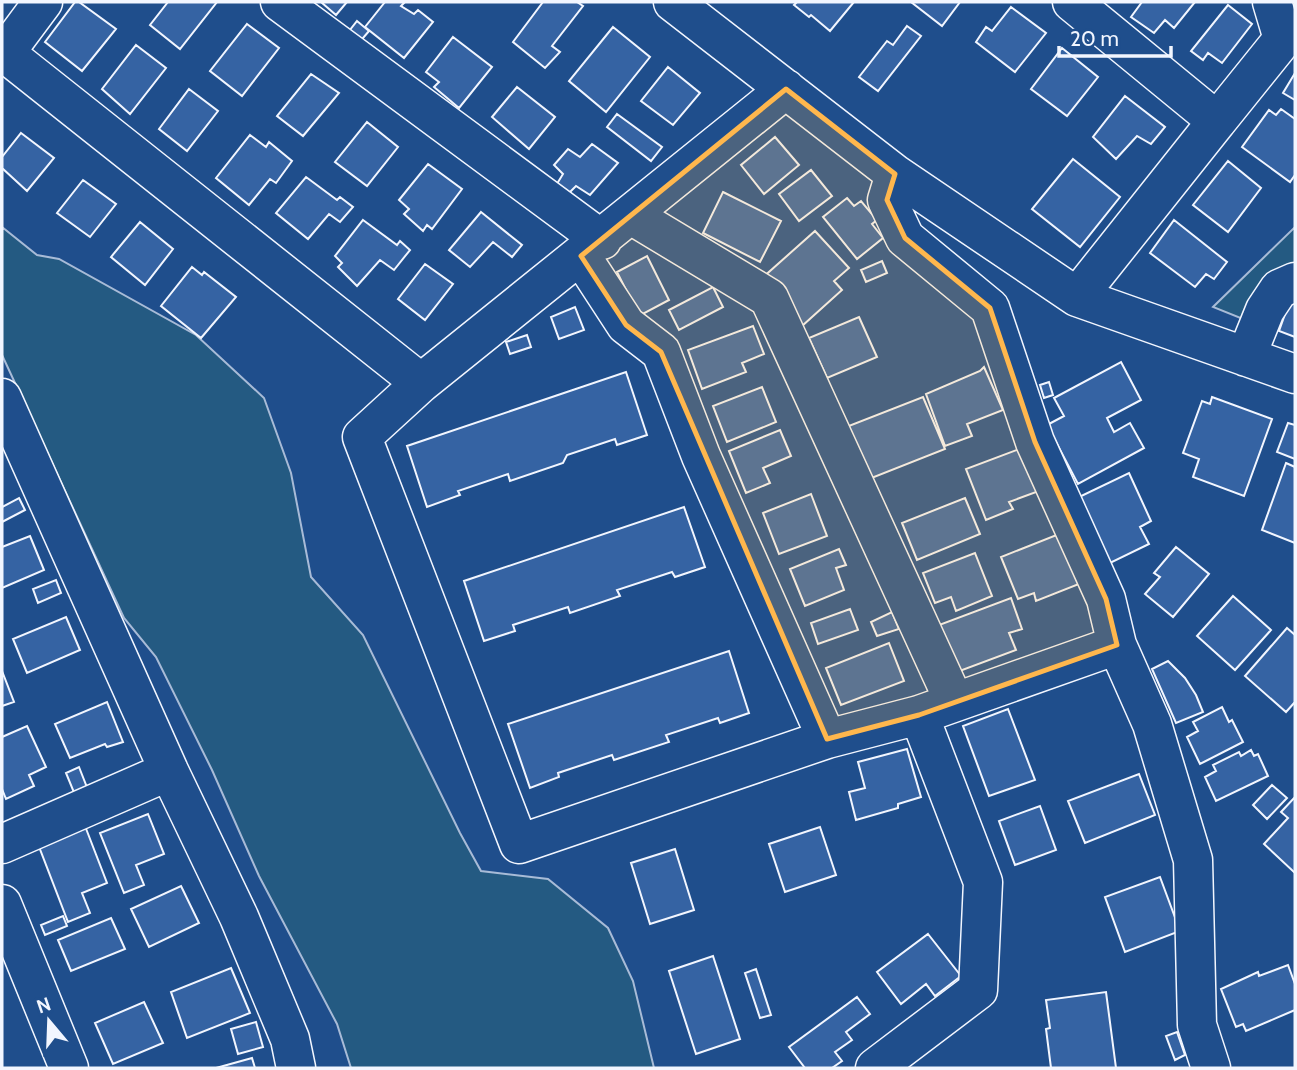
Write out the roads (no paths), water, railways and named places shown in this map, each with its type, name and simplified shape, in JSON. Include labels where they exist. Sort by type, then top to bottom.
[{"type":"street","points":[[43,2],[5,53],[421,383]]},
{"type":"street","points":[[280,2],[591,248],[626,325],[662,352],[701,456],[827,739]]},
{"type":"street","points":[[673,2],[895,174],[1077,297],[1295,374]]},
{"type":"street","points":[[1072,2],[1217,121]]},
{"type":"street","points":[[1077,297],[1283,39],[1272,2]]},
{"type":"street","points":[[786,89],[421,383],[362,437],[519,844],[827,739],[919,715],[1117,645]]},
{"type":"street","points":[[895,174],[887,200],[905,238],[990,308],[1035,442],[1106,599],[1117,645],[1152,724],[1193,860],[1197,1025],[1211,1068]]},
{"type":"street","points":[[631,215],[769,298],[954,701]]},
{"type":"street","points":[[1246,357],[1265,310],[1279,289],[1295,282]]},
{"type":"street","points":[[4,412],[239,917],[290,1039],[296,1068]]},
{"type":"street","points":[[874,1068],[978,990],[983,882],[919,715]]},
{"type":"street","points":[[2,844],[169,771]]},
{"type":"street","points":[[2,904],[69,1068]]}]
